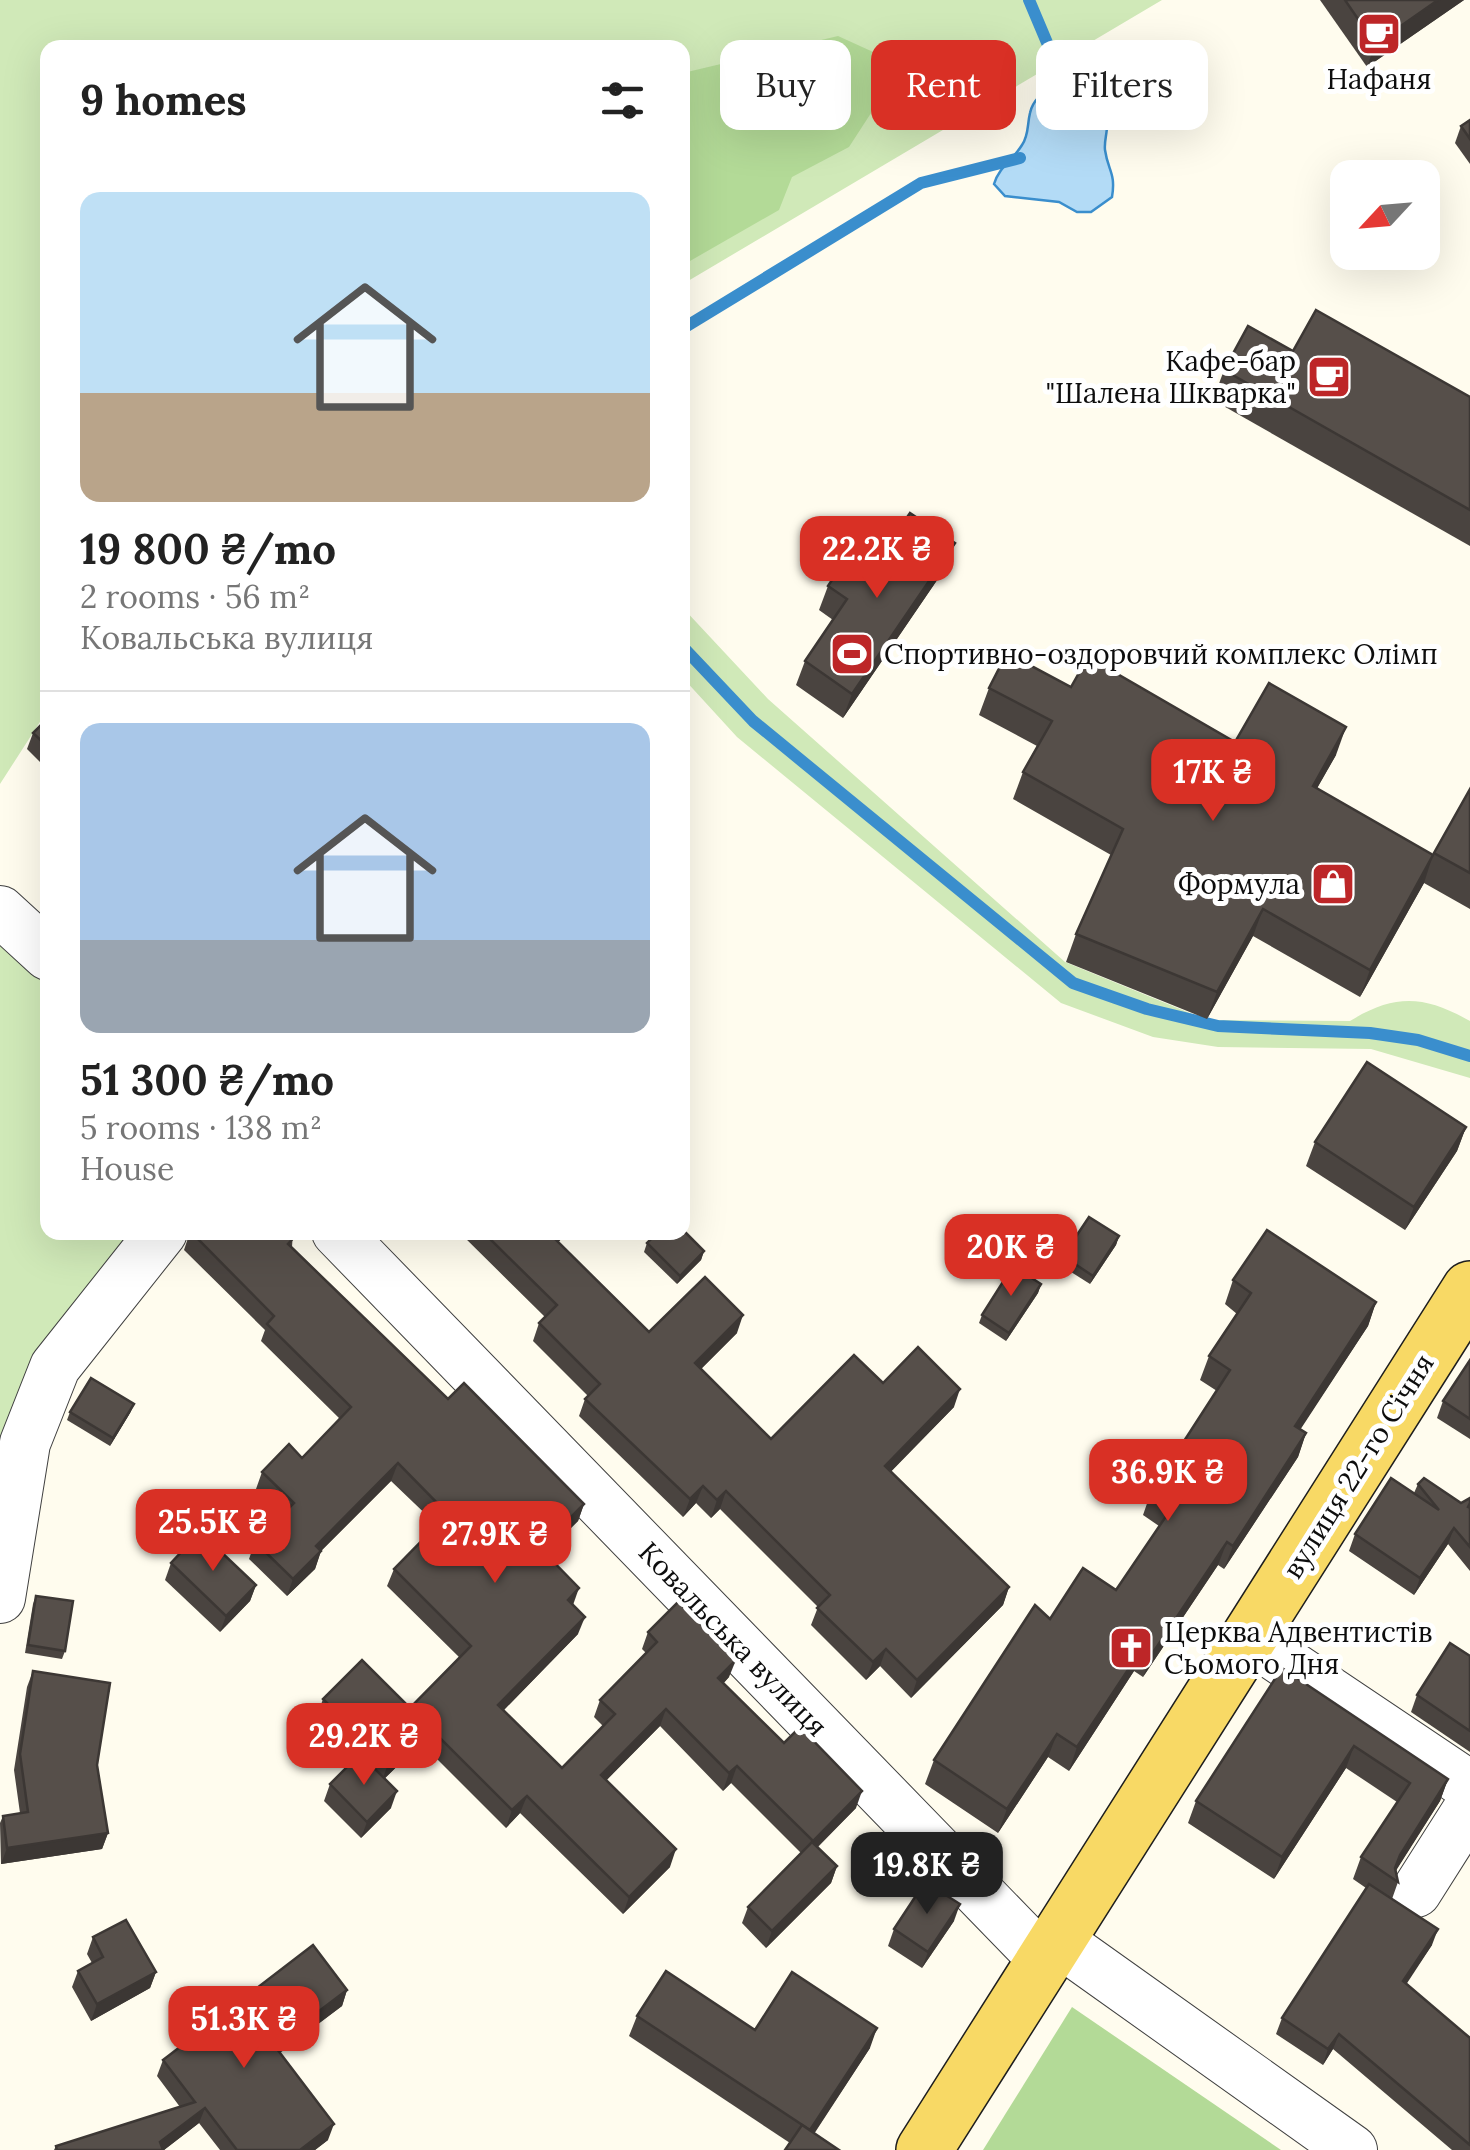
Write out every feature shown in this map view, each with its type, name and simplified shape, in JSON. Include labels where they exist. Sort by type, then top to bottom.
[{"type":"main road","name":"вулиця 22-го Січня","points":[[924,2150],[1470,1289]]},
{"type":"street","points":[[0,912],[40,948]]},
{"type":"street","points":[[0,1598],[25,1443],[55,1367],[156,1240]]},
{"type":"street","name":"Ковальська вулиця","points":[[345,1240],[1051,1950],[1352,2150]]},
{"type":"street","points":[[1250,1638],[1470,1789]]},
{"type":"street","points":[[1416,1892],[1470,1807]]},
{"type":"green space","points":[[0,0],[1162,0],[1095,40],[1036,40],[1036,75],[1016,87],[1016,40],[871,40],[871,130],[943,130],[690,280],[690,40],[40,40],[40,722],[0,784]]},
{"type":"green space","points":[[851,42],[871,51],[871,113],[849,147],[792,177],[779,210],[690,261],[690,71],[720,64],[720,130],[851,130]]},
{"type":"green space","points":[[690,615],[768,699],[1065,962],[1207,1020],[1350,1021],[1396,1002],[1439,1007],[1470,1021],[1470,1078],[1371,1049],[1218,1047],[1153,1037],[1061,1003],[737,737],[690,686]]},
{"type":"green space","points":[[0,925],[40,962],[40,1240],[146,1240],[49,1363],[0,1551]]},
{"type":"green space","points":[[1072,2007],[1281,2150],[983,2150]]},
{"type":"water","points":[[1035,102],[1036,130],[1107,130],[1105,150],[1112,197],[1091,212],[1077,212],[1059,202],[1005,196],[994,184],[1024,141]]},
{"type":"building","points":[[1345,0],[1438,0],[1375,44]]},
{"type":"building","points":[[1470,120],[1470,139],[1461,126]]},
{"type":"building","points":[[1316,310],[1470,397],[1470,510],[1224,370],[1248,326],[1293,351]]},
{"type":"building","name":"Спортивно-оздоровчий комплекс Олімп","points":[[910,513],[955,543],[852,694],[805,661],[847,599],[828,586],[854,547],[876,563]]},
{"type":"building","points":[[1007,653],[1071,687],[1088,657],[1235,742],[1269,683],[1346,727],[1313,786],[1433,855],[1370,970],[1263,909],[1217,992],[1076,934],[1123,829],[1023,772],[1052,721],[989,688]]},
{"type":"building","points":[[1470,789],[1470,873],[1434,853]]},
{"type":"building","points":[[1367,1062],[1466,1127],[1414,1207],[1315,1142]]},
{"type":"building","points":[[1089,1217],[1119,1236],[1093,1276],[1063,1256]]},
{"type":"building","points":[[1267,1230],[1376,1302],[1295,1426],[1306,1433],[1233,1546],[1227,1542],[1152,1654],[1143,1647],[1077,1747],[1057,1734],[1007,1809],[934,1760],[1035,1605],[1050,1619],[1083,1568],[1116,1590],[1173,1506],[1151,1492],[1230,1370],[1209,1356],[1251,1293],[1233,1280]]},
{"type":"building","points":[[690,1237],[704,1251],[680,1276],[647,1243]]},
{"type":"building","points":[[199,1240],[292,1240],[288,1244],[448,1399],[464,1383],[584,1504],[540,1548],[579,1588],[568,1600],[585,1617],[498,1705],[562,1768],[615,1714],[600,1700],[657,1642],[648,1632],[679,1601],[736,1660],[718,1678],[784,1743],[800,1727],[862,1791],[813,1841],[737,1766],[729,1773],[666,1709],[601,1775],[676,1849],[629,1897],[527,1796],[512,1810],[427,1725],[388,1764],[323,1699],[362,1660],[410,1708],[471,1646],[394,1569],[448,1514],[398,1463],[316,1546],[321,1551],[293,1579],[255,1542],[294,1503],[262,1472],[289,1444],[302,1458],[351,1407],[267,1324],[274,1316]]},
{"type":"building","points":[[491,1240],[556,1240],[649,1332],[705,1277],[743,1315],[695,1363],[771,1439],[854,1355],[883,1383],[918,1347],[960,1389],[885,1466],[1009,1587],[917,1680],[886,1649],[873,1662],[817,1608],[830,1595],[726,1491],[717,1500],[703,1486],[690,1499],[585,1399],[600,1384],[539,1323],[557,1305]]},
{"type":"building","points":[[1013,1266],[1041,1284],[1009,1333],[982,1315]]},
{"type":"building","points":[[1470,1360],[1470,1419],[1443,1401]]},
{"type":"building","points":[[91,1378],[134,1404],[113,1438],[70,1412]]},
{"type":"building","points":[[1391,1478],[1439,1510],[1418,1484],[1424,1478],[1461,1503],[1470,1498],[1470,1547],[1454,1528],[1420,1578],[1355,1534]]},
{"type":"building","points":[[200,1532],[256,1585],[226,1616],[171,1563]]},
{"type":"building","points":[[36,1596],[73,1601],[65,1651],[28,1645]]},
{"type":"building","points":[[1450,1643],[1470,1656],[1470,1731],[1417,1695]]},
{"type":"building","points":[[1282,1668],[1448,1779],[1400,1855],[1395,1868],[1398,1882],[1361,1857],[1410,1783],[1354,1746],[1282,1857],[1196,1801]]},
{"type":"building","points":[[33,1671],[110,1683],[97,1765],[108,1833],[7,1848],[3,1816],[28,1812],[20,1754]]},
{"type":"building","points":[[360,1754],[397,1791],[367,1822],[330,1784]]},
{"type":"building","points":[[812,1842],[837,1866],[772,1931],[748,1907]]},
{"type":"building","points":[[925,1882],[960,1904],[928,1952],[894,1929]]},
{"type":"building","points":[[1369,1884],[1438,1929],[1403,1981],[1470,2038],[1470,2145],[1339,2034],[1328,2049],[1282,2018]]},
{"type":"building","points":[[126,1920],[156,1972],[97,2004],[78,1971],[103,1957],[93,1937]]},
{"type":"building","points":[[313,1945],[347,1990],[274,2045],[334,2124],[300,2150],[237,2150],[205,2108],[160,2142],[163,2150],[57,2150],[56,2146],[195,2102],[163,2060]]},
{"type":"building","points":[[666,1971],[755,2030],[792,1972],[877,2028],[810,2130],[637,2016]]},
{"type":"building","points":[[802,2125],[839,2150],[785,2150]]},
{"type":"waterway","points":[[1029,0],[1046,40]]},
{"type":"waterway","points":[[690,324],[921,183],[1020,158]]},
{"type":"waterway","points":[[690,654],[753,721],[1073,983],[1147,1009],[1218,1026],[1370,1033],[1418,1040],[1470,1056]]},
{"type":"place","name":"Нафаня","points":[[1379,34]]},
{"type":"place","name":"Кафе-бар \"Шалена Шкварка\"","points":[[1329,377]]},
{"type":"place","name":"Спортивно-оздоровчий комплекс Олімп","points":[[852,654]]},
{"type":"place","name":"Формула","points":[[1333,884]]},
{"type":"place","name":"Церква Адвентистів Сьомого Дня","points":[[1131,1648]]}]
